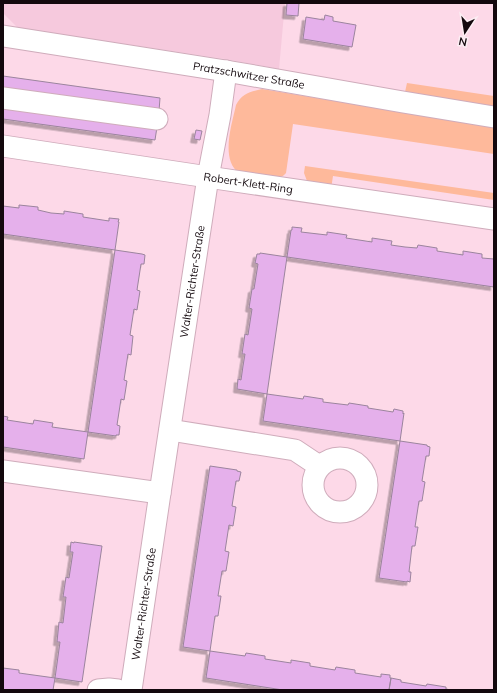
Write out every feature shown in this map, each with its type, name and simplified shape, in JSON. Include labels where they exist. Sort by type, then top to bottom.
[{"type":"street","name":"Pratzschwitzer Straße","points":[[3,36],[226,71],[494,117]]},
{"type":"street","name":"Walter-Richter-Straße","points":[[131,690],[208,177],[220,115],[226,71]]},
{"type":"street","points":[[3,98],[157,119]]},
{"type":"street","name":"Robert-Klett-Ring","points":[[3,146],[494,219]]},
{"type":"street","points":[[170,430],[295,450],[319,466]]},
{"type":"street","points":[[3,471],[160,493]]},
{"type":"street","points":[[98,690],[118,690]]},
{"type":"shaded area","points":[[3,3],[285,3],[279,69],[225,59],[18,28],[3,13]]},
{"type":"shaded area","points":[[407,83],[494,96],[494,106],[405,92]]},
{"type":"shaded area","points":[[262,89],[494,127],[494,154],[293,124],[286,173],[283,176],[274,178],[241,174],[233,167],[229,150],[230,131],[236,105],[244,95]]},
{"type":"shaded area","points":[[305,166],[494,193],[494,200],[333,176],[331,189],[316,186],[307,181],[304,173]]},
{"type":"building","points":[[287,3],[299,3],[298,16],[286,15]]},
{"type":"building","points":[[325,15],[333,17],[333,21],[356,25],[352,47],[303,39],[306,17],[324,20]]},
{"type":"building","points":[[3,76],[160,98],[159,111],[3,90]]},
{"type":"building","points":[[3,105],[157,127],[155,140],[3,119]]},
{"type":"building","points":[[196,130],[202,131],[200,140],[194,139]]},
{"type":"building","points":[[19,205],[38,207],[38,210],[51,213],[64,214],[64,211],[83,214],[83,217],[109,221],[109,218],[119,219],[115,250],[3,234],[3,206],[19,208]]},
{"type":"building","points":[[292,227],[302,228],[301,232],[327,235],[327,232],[347,235],[346,238],[372,242],[372,238],[392,241],[391,245],[405,247],[417,248],[418,245],[437,248],[437,251],[463,255],[463,251],[482,254],[482,258],[494,259],[494,287],[287,257]]},
{"type":"building","points":[[115,250],[145,255],[144,264],[141,264],[137,290],[140,291],[137,310],[134,309],[130,335],[133,336],[131,355],[128,354],[124,380],[127,381],[124,400],[121,399],[117,425],[120,426],[119,435],[116,436],[88,432]]},
{"type":"building","points":[[260,253],[287,257],[267,394],[237,389],[238,379],[241,380],[245,354],[242,354],[245,334],[248,335],[252,309],[249,308],[258,264],[255,263],[257,254]]},
{"type":"building","points":[[267,394],[303,399],[304,396],[323,399],[323,402],[348,405],[349,403],[393,412],[394,409],[403,411],[400,441],[263,421]]},
{"type":"building","points":[[3,416],[8,417],[7,420],[33,424],[34,420],[53,423],[52,427],[88,432],[84,459],[3,447]]},
{"type":"building","points":[[400,441],[427,445],[430,447],[429,456],[426,456],[422,481],[425,482],[422,501],[419,501],[415,527],[418,527],[415,546],[412,546],[409,572],[411,572],[410,582],[379,578]]},
{"type":"building","points":[[210,466],[237,470],[241,472],[239,481],[236,481],[232,506],[236,507],[233,526],[229,525],[225,551],[229,552],[226,571],[222,571],[218,596],[221,596],[218,616],[215,616],[210,651],[183,647]]},
{"type":"building","points":[[71,542],[102,546],[82,682],[55,678],[60,642],[57,642],[59,622],[63,623],[66,597],[63,597],[66,577],[69,578],[73,552],[70,552]]},
{"type":"building","points":[[210,651],[245,656],[246,653],[265,656],[265,659],[291,663],[291,660],[310,663],[310,666],[335,670],[336,667],[355,670],[355,673],[381,677],[381,674],[390,675],[389,690],[283,690],[206,678]]},
{"type":"building","points":[[3,668],[19,670],[19,673],[55,678],[53,690],[3,690]]},
{"type":"building","points":[[391,678],[401,680],[401,682],[426,686],[427,684],[446,687],[446,689],[451,690],[389,690]]}]
